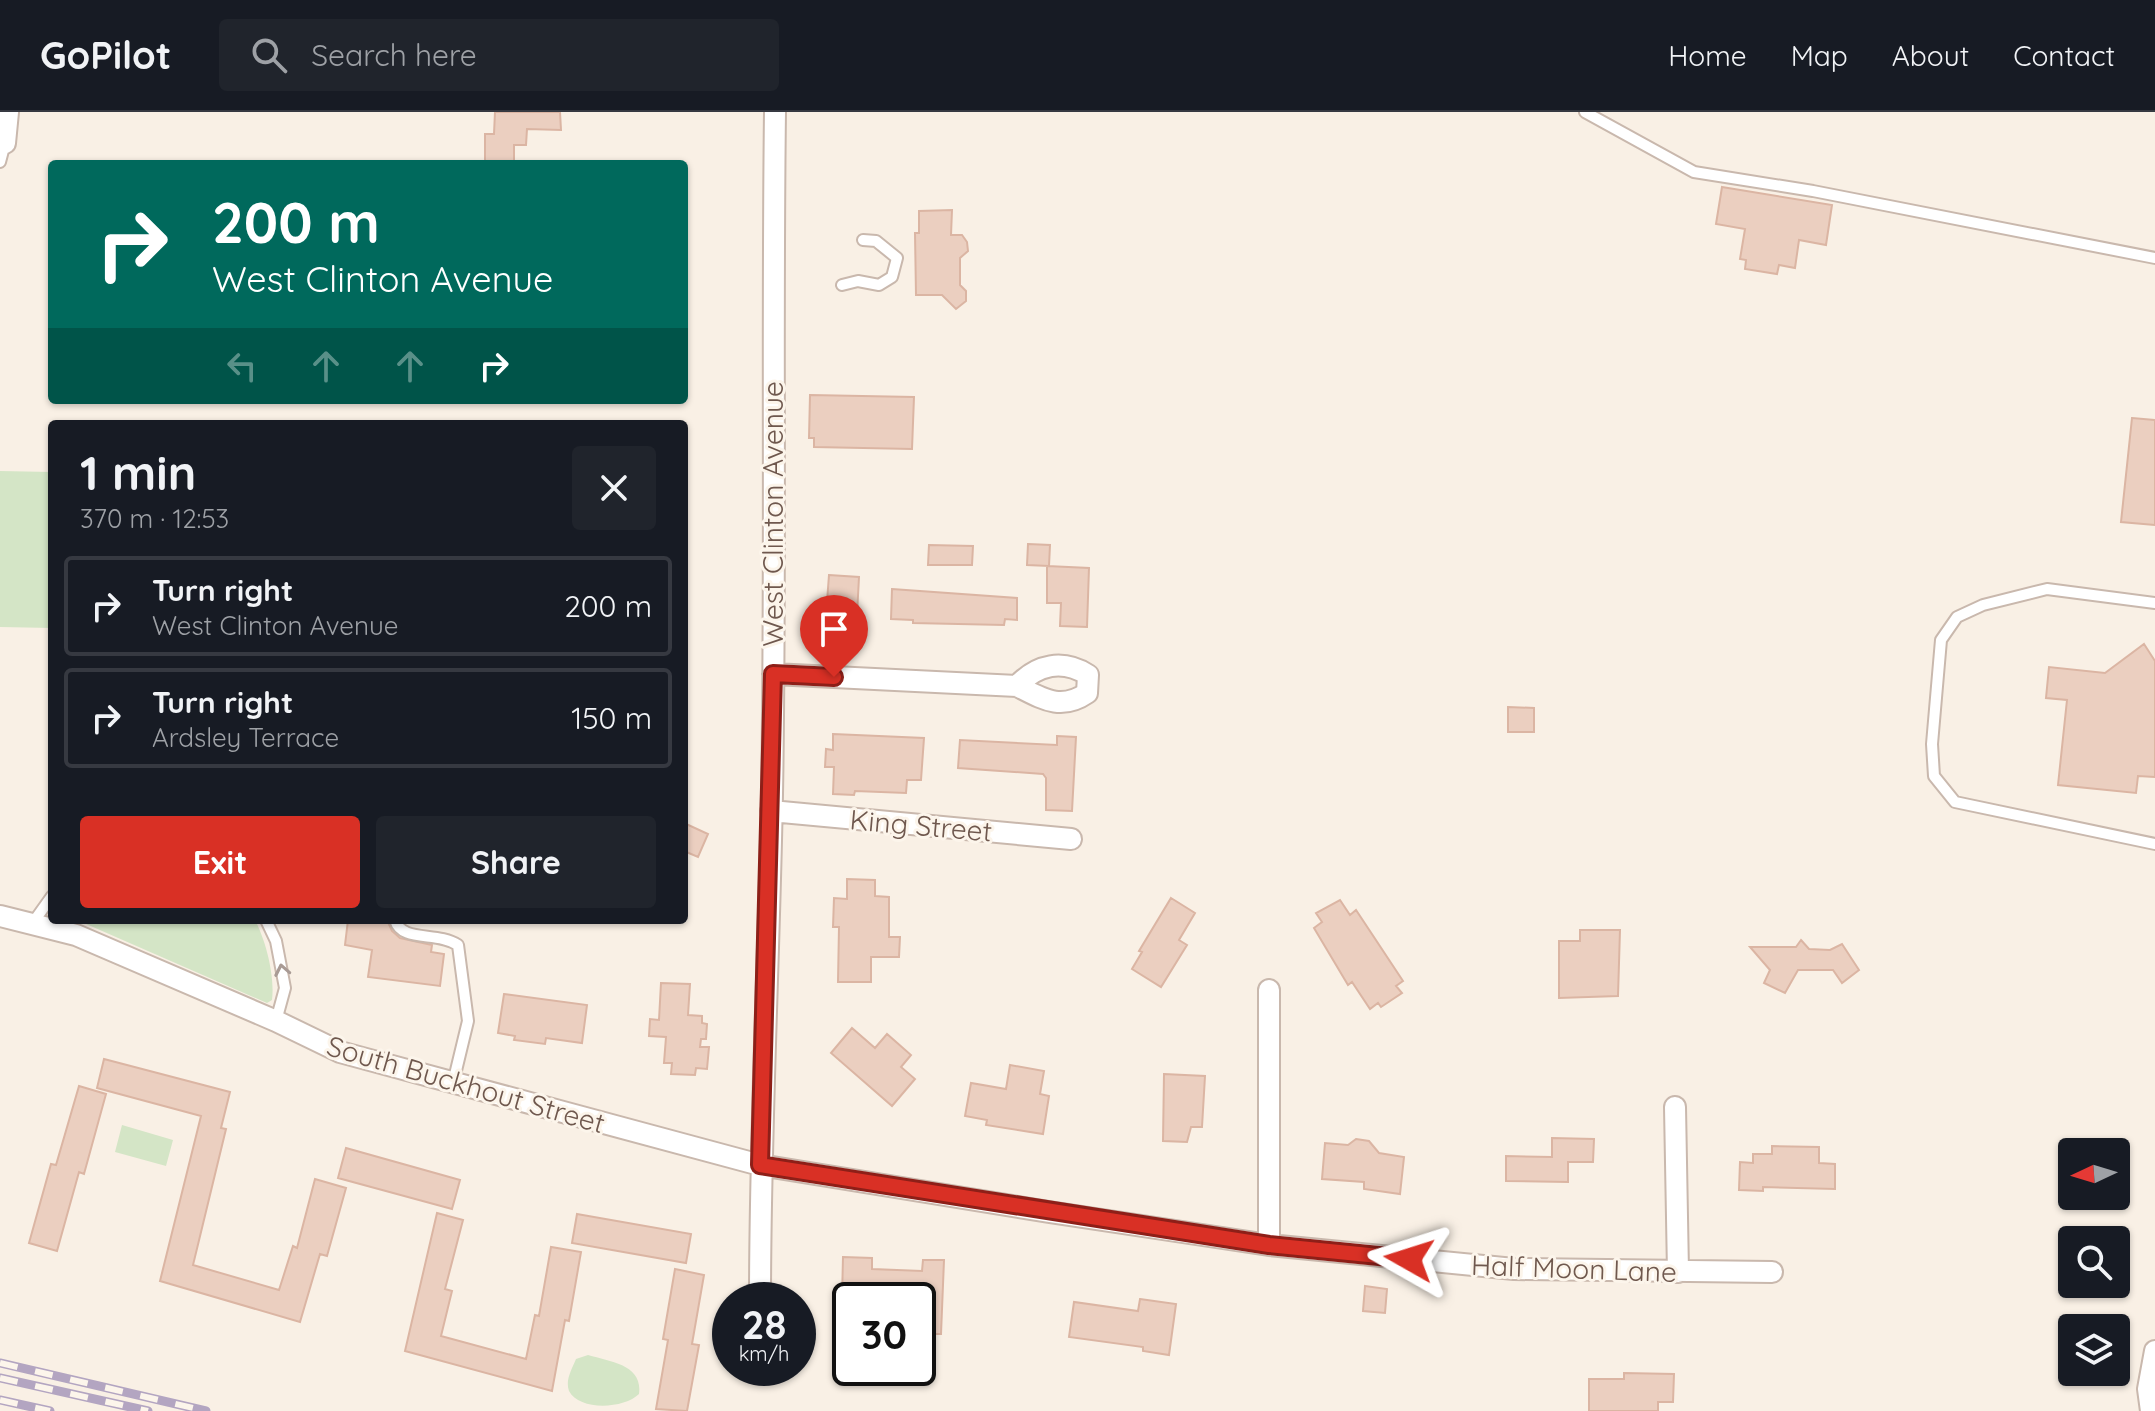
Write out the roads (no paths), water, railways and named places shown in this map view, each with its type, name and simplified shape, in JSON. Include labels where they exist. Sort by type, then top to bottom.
[{"type":"street","points":[[2,149],[8,112]]},
{"type":"street","name":"West Clinton Avenue","points":[[760,1282],[760,1165],[773,674],[775,112]]},
{"type":"street","points":[[773,674],[1017,686]]},
{"type":"street","name":"King Street","points":[[771,811],[1071,839]]},
{"type":"street","name":"South Buckhout Street","points":[[0,916],[76,935],[276,1021],[340,1052],[760,1165]]},
{"type":"street","points":[[1269,990],[1269,1245]]},
{"type":"street","points":[[1675,1107],[1678,1272]]},
{"type":"street","name":"Half Moon Lane","points":[[760,1165],[1269,1245],[1514,1269],[1772,1272]]},
{"type":"street","points":[[2151,1411],[2148,1389],[2155,1351]]},
{"type":"lane","points":[[1585,112],[1694,172],[1813,191],[2155,258]]},
{"type":"lane","points":[[842,285],[858,281],[879,285],[892,277],[897,258],[876,241],[863,240]]},
{"type":"lane","points":[[2155,603],[2047,589],[1983,605],[1957,617],[1941,640],[1932,744],[1934,776],[1955,802],[2155,844]]},
{"type":"lane","points":[[32,924],[48,902]]},
{"type":"lane","points":[[268,924],[276,941],[285,988],[276,1021]]},
{"type":"lane","points":[[396,924],[405,933],[446,937],[458,945],[468,1021],[453,1083]]},
{"type":"railway","points":[[0,1363],[206,1411]]},
{"type":"railway","points":[[0,1378],[148,1411]]},
{"type":"railway","points":[[0,1400],[50,1411]]}]
